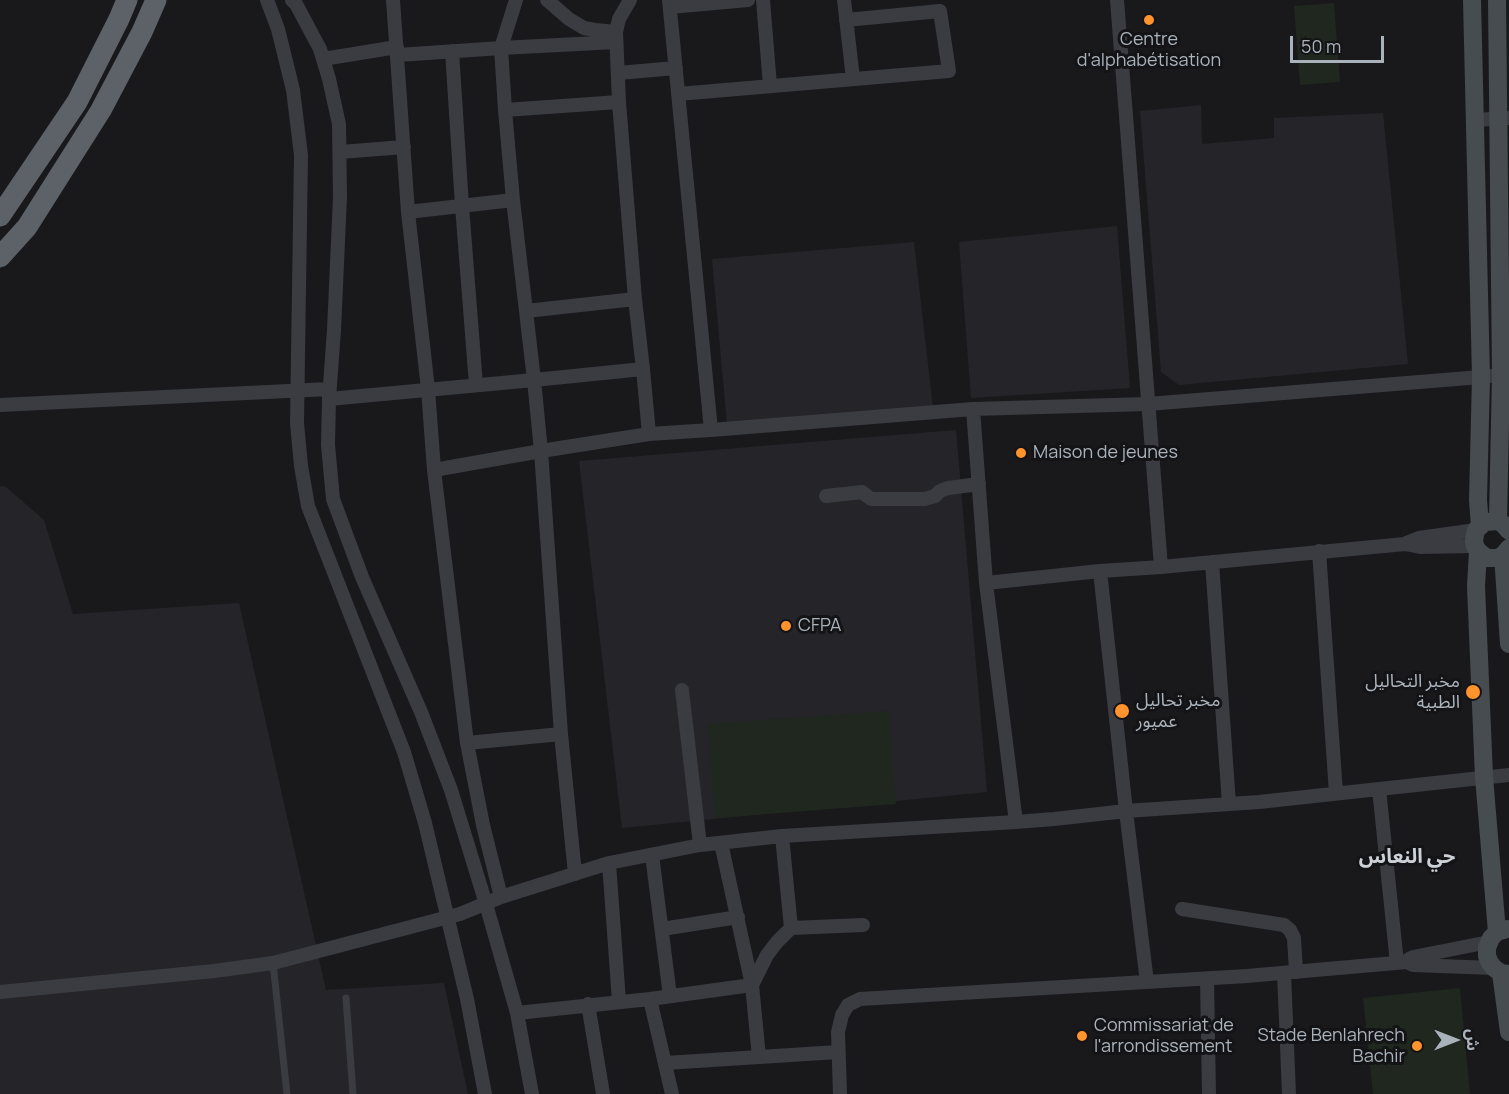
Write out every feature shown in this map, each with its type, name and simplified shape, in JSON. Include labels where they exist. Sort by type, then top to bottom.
[{"type":"highway","points":[[0,216],[77,102],[127,0]]},
{"type":"highway","points":[[0,257],[27,227],[101,110],[156,0]]},
{"type":"main road","points":[[1472,0],[1481,377],[1478,500],[1486,534],[1476,586],[1484,777],[1498,934],[1487,948],[1487,956],[1490,963],[1502,972],[1509,1032]]},
{"type":"main road","points":[[1501,3],[1505,374],[1482,555],[1493,558],[1506,551],[1509,644]]},
{"type":"street","points":[[267,0],[278,29],[293,90],[301,155],[297,423],[308,506],[404,752],[454,916],[485,1094]]},
{"type":"street","points":[[292,0],[320,49],[339,124],[340,197],[328,446],[333,499],[362,577],[421,712],[446,779],[481,906],[517,1013],[532,1094]]},
{"type":"street","points":[[393,0],[408,212],[428,389],[434,470],[467,743],[483,825],[501,897]]},
{"type":"street","points":[[516,0],[501,48],[505,110],[541,451],[561,734],[575,874]]},
{"type":"street","points":[[547,0],[569,19],[585,28],[616,37]]},
{"type":"street","points":[[630,0],[619,19],[616,37],[635,299],[649,434]]},
{"type":"street","points":[[711,430],[670,4],[748,0]]},
{"type":"street","points":[[764,0],[770,86]]},
{"type":"street","points":[[844,0],[852,79]]},
{"type":"street","points":[[1117,0],[1161,567]]},
{"type":"street","points":[[678,94],[949,71],[940,11],[846,20]]},
{"type":"street","points":[[323,59],[397,51],[501,48],[616,37]]},
{"type":"street","points":[[452,51],[476,385]]},
{"type":"street","points":[[618,74],[676,68]]},
{"type":"street","points":[[505,110],[619,102]]},
{"type":"street","points":[[1474,120],[1504,118]]},
{"type":"street","points":[[339,152],[404,147]]},
{"type":"street","points":[[408,212],[513,200]]},
{"type":"street","points":[[526,311],[635,299]]},
{"type":"street","points":[[0,405],[298,390],[329,394],[428,389],[643,369]]},
{"type":"street","points":[[434,470],[649,434],[973,409],[1148,404],[1505,374]]},
{"type":"street","points":[[973,409],[986,583],[1016,822]]},
{"type":"street","points":[[826,496],[862,492],[871,499],[925,499],[948,488],[979,484]]},
{"type":"street","points":[[986,583],[1405,544],[1419,538],[1486,534]]},
{"type":"street","points":[[1319,551],[1336,793]]},
{"type":"street","points":[[1212,562],[1229,804]]},
{"type":"street","points":[[1100,571],[1147,982]]},
{"type":"street","points":[[682,690],[700,845]]},
{"type":"street","points":[[467,743],[561,734]]},
{"type":"street","points":[[0,992],[273,963],[454,916],[501,897],[609,863],[700,845],[782,836],[1016,822],[1126,811],[1260,802],[1509,774]]},
{"type":"street","points":[[1379,789],[1402,963]]},
{"type":"street","points":[[782,836],[791,928]]},
{"type":"street","points":[[721,843],[752,985],[759,1057]]},
{"type":"street","points":[[652,855],[670,996]]},
{"type":"street","points":[[609,863],[619,1001]]},
{"type":"street","points":[[1182,909],[1284,925],[1290,930],[1294,938],[1290,973],[1289,1094]]},
{"type":"street","points":[[662,929],[738,917]]},
{"type":"street","points":[[752,985],[767,955],[791,928],[864,925]]},
{"type":"street","points":[[1402,963],[1413,957],[1498,934]]},
{"type":"street","points":[[840,1094],[838,1032],[842,1015],[849,1005],[860,999],[1207,979],[1402,963],[1502,972]]},
{"type":"street","points":[[1207,979],[1209,1094]]},
{"type":"street","points":[[517,1013],[650,999],[752,985]]},
{"type":"street","points":[[650,999],[672,1094]]},
{"type":"street","points":[[588,1004],[603,1094]]},
{"type":"street","points":[[665,1063],[838,1052]]},
{"type":"lane","points":[[273,963],[286,1094]]},
{"type":"lane","points":[[346,998],[353,1094]]},
{"type":"shaded area","points":[[1334,3],[1340,82],[1300,85],[1294,6]]},
{"type":"shaded area","points":[[1201,105],[1202,144],[1274,138],[1274,118],[1383,113],[1408,364],[1179,385],[1161,372],[1140,111]]},
{"type":"shaded area","points":[[1117,226],[1130,388],[971,398],[959,242]]},
{"type":"shaded area","points":[[914,242],[933,408],[727,425],[712,259]]},
{"type":"shaded area","name":"CFPA","points":[[956,430],[987,792],[622,828],[579,461]]},
{"type":"shaded area","points":[[0,486],[6,487],[44,520],[73,614],[239,603],[326,990],[444,983],[468,1094],[0,1094]]},
{"type":"shaded area","points":[[889,711],[896,804],[715,818],[708,724]]},
{"type":"shaded area","name":"Stade Benlahrech Bachir","points":[[1460,988],[1470,1094],[1373,1094],[1363,998]]},
{"type":"place","name":"Centre d'alphabétisation","points":[[1149,20]]},
{"type":"place","name":"Maison de jeunes","points":[[1021,453]]},
{"type":"place","name":"CFPA","points":[[786,626]]},
{"type":"place","name":"مخبر التحاليل الطبية","points":[[1473,692]]},
{"type":"place","name":"مخبر تحاليل عميور","points":[[1122,711]]},
{"type":"place","name":"Commissariat de l'arrondissement","points":[[1082,1036]]},
{"type":"place","name":"Stade Benlahrech Bachir","points":[[1417,1046]]},
{"type":"district","name":"حي النعاس","points":[[1407,857]]}]
